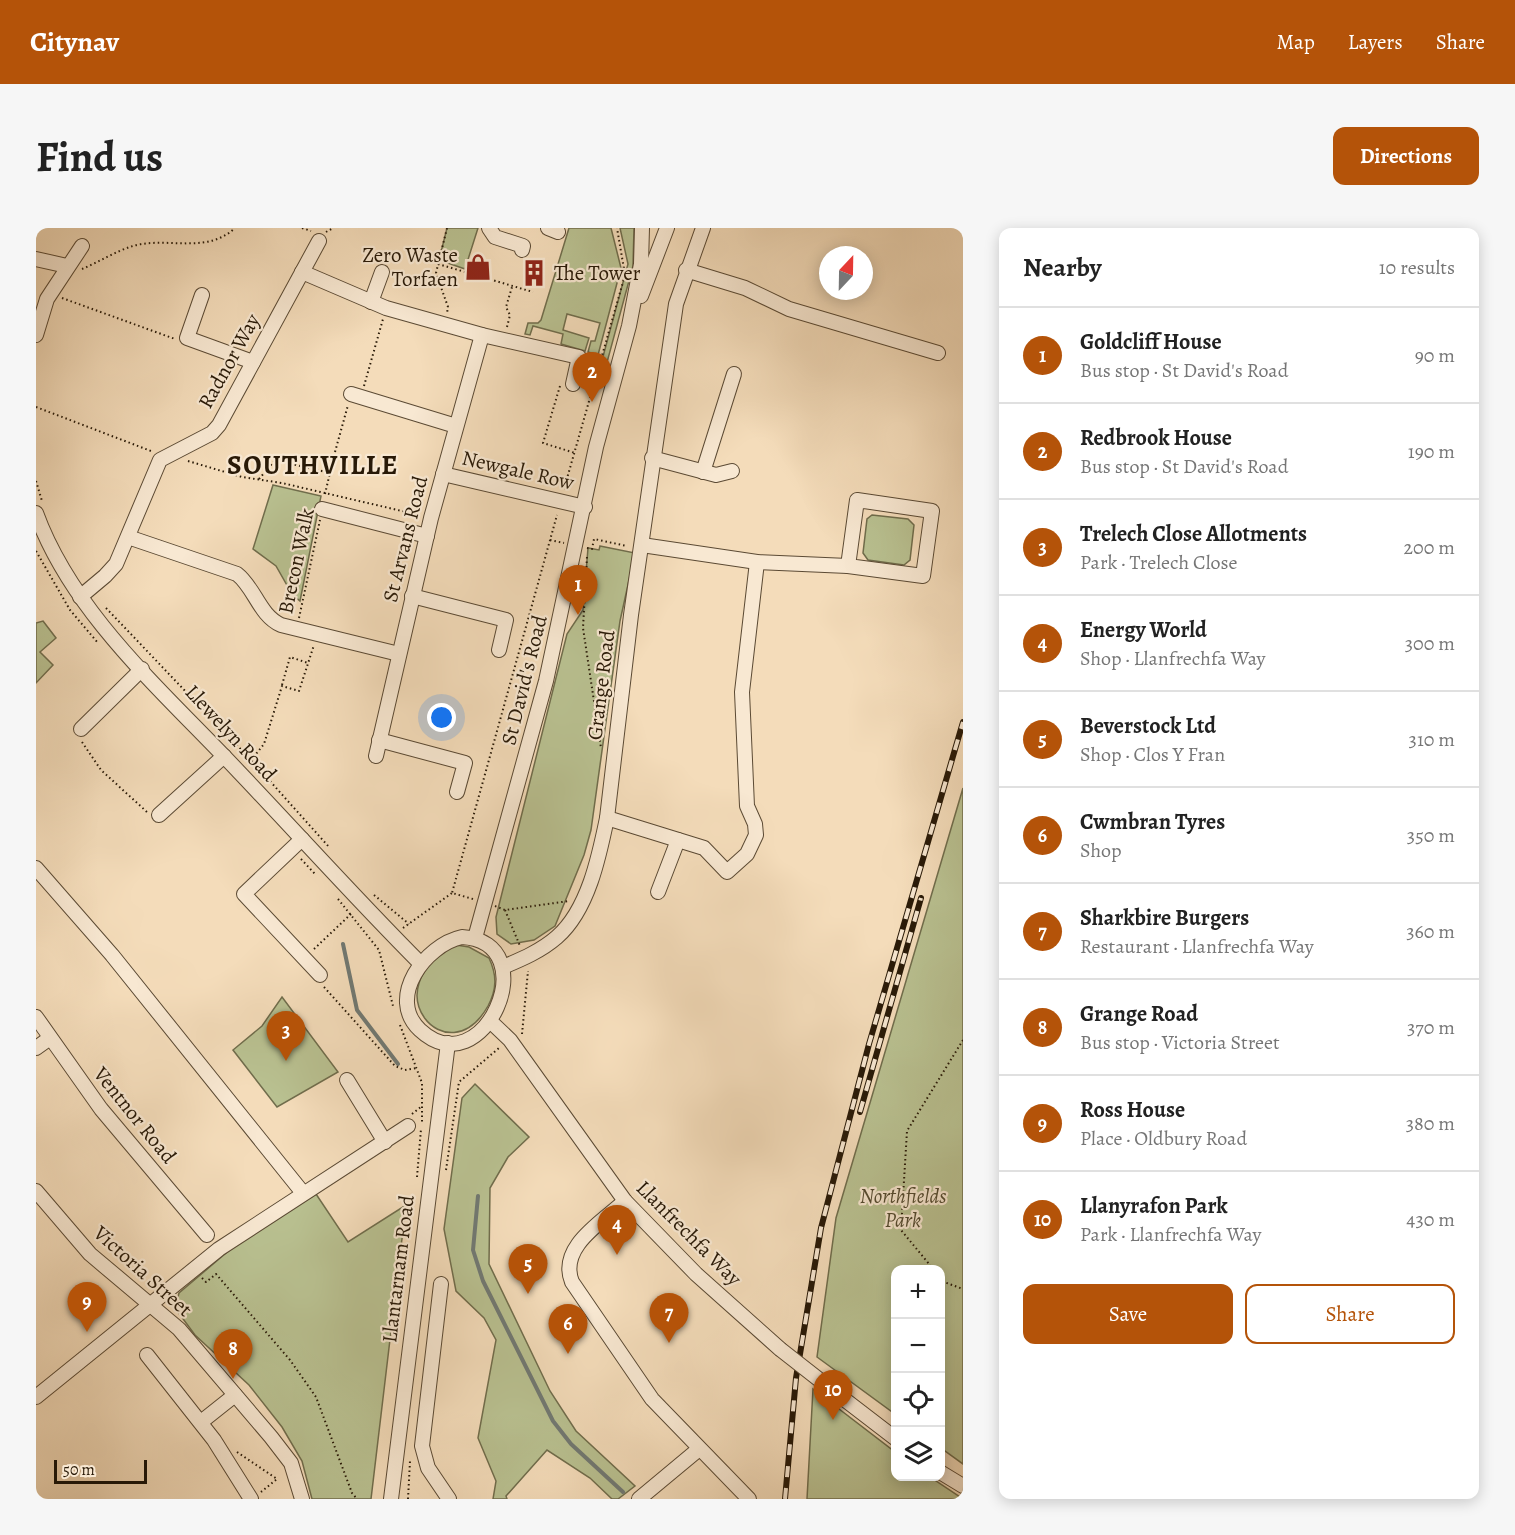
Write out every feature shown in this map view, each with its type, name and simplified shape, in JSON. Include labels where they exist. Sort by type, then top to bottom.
[{"type":"street","points":[[489,228],[495,237],[523,246],[522,250]]},
{"type":"street","name":"St David's Road","points":[[475,938],[582,547],[585,507],[602,422],[629,326],[641,264],[642,228]]},
{"type":"street","name":"St David's Road","points":[[629,326],[667,228]]},
{"type":"street","name":"Grange Road","points":[[503,966],[525,957],[563,932],[583,899],[607,818],[652,458],[676,304],[686,270],[703,228]]},
{"type":"street","name":"Radnor Way","points":[[164,456],[216,429],[319,241]]},
{"type":"street","points":[[36,335],[47,298],[73,269],[82,246]]},
{"type":"street","points":[[36,259],[73,269]]},
{"type":"street","points":[[686,270],[745,288],[789,309],[938,353]]},
{"type":"street","points":[[302,272],[386,308],[482,335],[579,357],[568,380]]},
{"type":"street","points":[[371,302],[382,272]]},
{"type":"street","points":[[202,295],[187,338],[253,362]]},
{"type":"street","name":"St Arvans Road","points":[[376,756],[431,518],[482,335]]},
{"type":"street","points":[[704,472],[734,374]]},
{"type":"street","points":[[351,394],[456,426]]},
{"type":"street","points":[[84,593],[113,568],[128,537],[153,471],[164,456]]},
{"type":"street","points":[[652,458],[719,475],[732,471]]},
{"type":"street","name":"Newgale Row","points":[[443,474],[585,507]]},
{"type":"street","points":[[642,547],[757,562],[848,566],[923,576],[932,511],[858,500],[848,566]]},
{"type":"street","name":"Llewelyn Road","points":[[40,509],[57,560],[142,669],[420,963]]},
{"type":"street","points":[[322,509],[427,536]]},
{"type":"street","points":[[128,537],[237,574],[271,620],[297,629],[399,654]]},
{"type":"street","points":[[607,818],[707,850],[727,872],[747,854],[754,840],[755,824],[747,806],[742,692],[757,562]]},
{"type":"street","points":[[412,596],[506,620],[499,650]]},
{"type":"street","points":[[81,729],[142,669]]},
{"type":"street","points":[[379,740],[465,763],[457,792]]},
{"type":"street","points":[[159,815],[224,756]]},
{"type":"street","points":[[302,839],[244,894],[320,975]]},
{"type":"street","points":[[658,892],[678,840]]},
{"type":"street","points":[[36,868],[112,955],[303,1193]]},
{"type":"street","points":[[462,937],[475,938],[489,946],[503,966],[505,975],[500,1000],[489,1021],[470,1039],[448,1043],[427,1036],[409,1014],[411,983],[420,963],[439,945],[462,937]]},
{"type":"street","name":"Ventnor Road","points":[[36,1017],[101,1109],[207,1235]]},
{"type":"street","name":"Llanfrechfa Way","points":[[489,1021],[510,1040],[625,1201],[696,1274],[780,1349],[891,1435]]},
{"type":"street","points":[[36,1048],[50,1038]]},
{"type":"street","name":"Llantarnam Road","points":[[391,1499],[448,1043]]},
{"type":"street","points":[[347,1080],[385,1142]]},
{"type":"street","points":[[36,1397],[219,1249],[408,1126]]},
{"type":"street","name":"Victoria Street","points":[[36,1191],[90,1254],[179,1329],[291,1463],[302,1499]]},
{"type":"street","points":[[625,1201],[574,1249],[569,1258],[569,1276],[639,1383],[699,1449],[749,1499]]},
{"type":"street","points":[[441,1284],[422,1446],[428,1468],[449,1499]]},
{"type":"street","points":[[147,1355],[201,1422],[251,1499]]},
{"type":"street","points":[[201,1422],[235,1395]]},
{"type":"street","points":[[639,1499],[699,1449]]},
{"type":"street","points":[[945,1475],[963,1486]]},
{"type":"path","points":[[73,269],[134,245],[206,243],[222,238],[235,228]]},
{"type":"path","points":[[444,324],[448,307],[436,277],[447,228]]},
{"type":"path","points":[[379,950],[393,936],[452,893],[625,275],[616,228]]},
{"type":"path","points":[[438,264],[533,292]]},
{"type":"path","points":[[510,315],[506,307],[512,286]]},
{"type":"path","points":[[62,290],[59,298],[185,342],[187,338]]},
{"type":"path","points":[[335,452],[353,388],[362,387],[367,381],[386,308]]},
{"type":"path","points":[[568,380],[543,443],[575,453]]},
{"type":"path","points":[[36,406],[164,456],[259,480],[431,518]]},
{"type":"path","points":[[259,480],[275,460],[330,473]]},
{"type":"path","name":"Brecon Walk","points":[[297,629],[332,464]]},
{"type":"path","points":[[36,481],[40,509]]},
{"type":"path","points":[[550,540],[592,549],[594,539],[642,547]]},
{"type":"path","points":[[582,547],[583,628],[603,759]]},
{"type":"path","points":[[36,551],[70,610],[99,644]]},
{"type":"path","points":[[84,593],[252,760],[330,849]]},
{"type":"path","name":"Brecon Walk","points":[[282,686],[299,691],[317,634]]},
{"type":"path","points":[[240,772],[264,744],[290,657],[308,663]]},
{"type":"path","points":[[81,729],[75,735],[90,750],[101,770],[155,819],[159,815]]},
{"type":"path","points":[[292,849],[322,882]]},
{"type":"path","points":[[369,890],[409,924]]},
{"type":"path","points":[[452,893],[485,903]]},
{"type":"path","points":[[338,898],[379,950],[394,1007]]},
{"type":"path","points":[[445,1178],[459,1082],[510,1040],[522,1034],[528,966],[506,910],[583,899]]},
{"type":"path","points":[[305,958],[351,914]]},
{"type":"path","points":[[320,975],[316,979],[393,1064],[405,1070],[417,1068]]},
{"type":"path","points":[[397,1016],[422,1083],[423,1105]]},
{"type":"path","points":[[931,1265],[901,1230],[907,1131],[963,1040]]},
{"type":"path","points":[[194,1270],[206,1282],[216,1274],[290,1360],[316,1397],[352,1493],[357,1499]]},
{"type":"path","points":[[945,1282],[963,1289]]},
{"type":"path","points":[[235,1450],[278,1479],[251,1499]]},
{"type":"path","points":[[408,1499],[410,1458]]},
{"type":"green space","points":[[447,228],[478,228],[465,269],[439,260]]},
{"type":"green space","points":[[569,228],[611,228],[621,268],[598,355],[588,352],[591,341],[595,341],[600,323],[567,314],[563,330],[589,338],[585,351],[561,344],[563,334],[533,326],[530,335],[525,334],[528,323],[538,323],[541,320]]},
{"type":"green space","points":[[620,228],[634,228],[633,266],[602,381],[594,390],[628,264]]},
{"type":"green space","points":[[273,485],[321,496],[300,601],[292,594],[276,566],[253,549]]},
{"type":"green space","points":[[872,515],[908,519],[914,525],[910,560],[904,565],[868,560],[863,553],[867,519]]},
{"type":"green space","points":[[600,546],[635,553],[620,621],[591,830],[584,855],[555,926],[534,940],[511,944],[497,934],[496,917],[567,634],[583,610],[588,548],[599,550]]},
{"type":"green space","points":[[43,621],[56,638],[40,652],[53,665],[36,683],[36,623]]},
{"type":"green space","name":"Northfields Park","points":[[963,788],[963,1464],[945,1451],[945,1265],[891,1265],[891,1411],[817,1357],[836,1218]]},
{"type":"green space","points":[[456,945],[469,947],[489,958],[495,982],[488,1006],[472,1026],[454,1032],[438,1029],[425,1018],[418,1002],[419,983],[431,963]]},
{"type":"green space","points":[[282,997],[338,1072],[277,1107],[233,1050],[262,1026]]},
{"type":"green space","points":[[475,1084],[529,1137],[508,1157],[490,1188],[489,1264],[550,1391],[576,1431],[635,1486],[618,1499],[612,1499],[590,1478],[547,1450],[506,1496],[507,1499],[493,1499],[496,1481],[478,1438],[496,1340],[484,1318],[456,1291],[444,1229],[462,1098]]},
{"type":"green space","points":[[316,1194],[348,1242],[406,1205],[371,1499],[312,1499],[302,1461],[282,1427],[249,1385],[195,1335],[175,1308],[179,1293],[239,1242]]},
{"type":"green space","points":[[813,1389],[891,1449],[891,1481],[936,1481],[963,1499],[807,1499]]},
{"type":"waterway","points":[[343,944],[357,1010],[398,1064]]},
{"type":"waterway","points":[[478,1196],[473,1250],[483,1281],[553,1421],[571,1444],[623,1492]]},
{"type":"railway","points":[[785,1499],[796,1378],[821,1228],[869,1044],[963,722]]},
{"type":"railway","points":[[860,1112],[921,898]]},
{"type":"place","name":"Zero Waste Torfaen","points":[[478,267]]},
{"type":"place","name":"The Tower","points":[[534,273]]},
{"type":"place","name":"Redbrook House","points":[[592,402]]},
{"type":"place","name":"Goldcliff House","points":[[578,615]]},
{"type":"place","name":"Trelech Close Allotments","points":[[286,1061]]},
{"type":"place","name":"Energy World","points":[[617,1255]]},
{"type":"place","name":"Beverstock Ltd","points":[[528,1294]]},
{"type":"place","name":"Ross House","points":[[87,1332]]},
{"type":"place","name":"Sharkbire Burgers","points":[[669,1343]]},
{"type":"place","name":"Cwmbran Tyres","points":[[568,1354]]},
{"type":"place","name":"Grange Road","points":[[233,1379]]},
{"type":"place","name":"Llanyrafon Park","points":[[833,1420]]},
{"type":"district","name":"SOUTHVILLE","points":[[313,465]]}]
